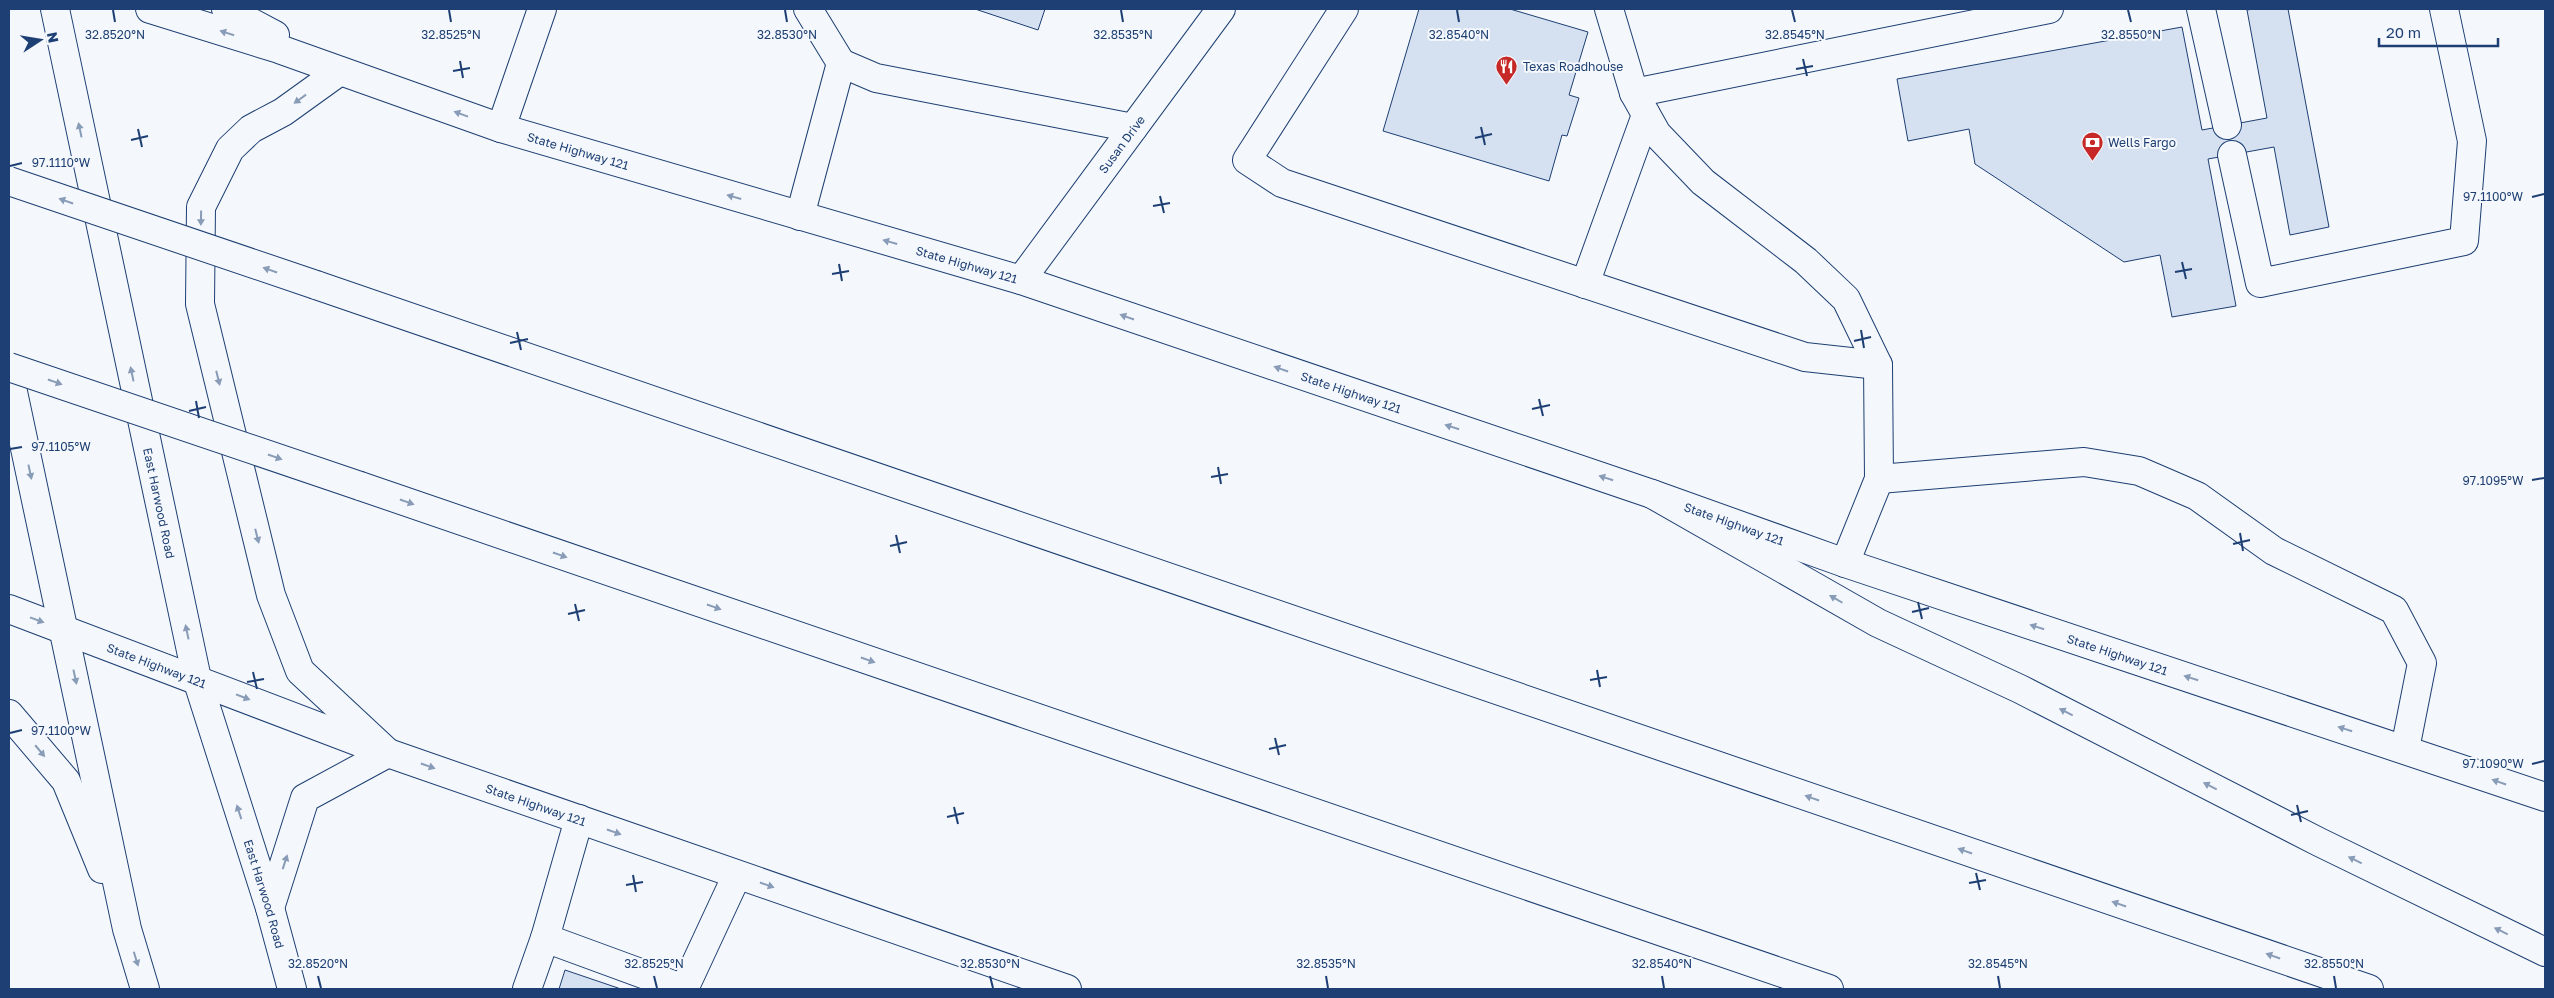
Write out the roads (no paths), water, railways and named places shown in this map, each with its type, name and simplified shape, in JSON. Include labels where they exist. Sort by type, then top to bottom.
[{"type":"main road","name":"East Harwood Road","points":[[55,9],[197,679],[270,908],[292,989]]},
{"type":"main road","name":"State Highway 121","points":[[150,9],[340,70],[501,128],[1021,280],[1652,494],[1845,563],[2545,797]]},
{"type":"main road","points":[[226,9],[340,70],[283,112],[251,129],[230,149],[201,207],[200,304],[271,596],[300,671],[388,753],[305,798],[270,908]]},
{"type":"main road","points":[[501,128],[542,9]]},
{"type":"main road","points":[[808,9],[842,63],[876,78],[1133,128]]},
{"type":"main road","name":"Susan Drive","points":[[1021,280],[1221,9]]},
{"type":"main road","points":[[1344,9],[1247,160],[1282,183],[1805,357],[1878,365]]},
{"type":"main road","points":[[1610,9],[1640,104],[1657,134],[1703,182],[1806,261],[1846,299],[1878,365],[1879,479],[1845,563]]},
{"type":"main road","points":[[1640,104],[2049,9]]},
{"type":"main road","points":[[2201,9],[2227,125]]},
{"type":"main road","points":[[2232,155],[2260,283],[2464,241],[2472,141],[2444,9]]},
{"type":"main road","points":[[800,216],[842,63]]},
{"type":"main road","points":[[1585,284],[1640,104]]},
{"type":"main road","points":[[9,181],[2369,989]]},
{"type":"main road","points":[[9,366],[1830,989]]},
{"type":"main road","points":[[9,373],[65,630],[126,929]]},
{"type":"main road","points":[[1879,479],[2084,462],[2139,471],[2197,496],[2274,551],[2394,610],[2422,663],[2405,749]]},
{"type":"main road","points":[[1652,494],[1878,623],[2020,689],[2320,842],[2545,952]]},
{"type":"main road","name":"State Highway 121","points":[[9,610],[197,679],[388,753],[1067,989]]},
{"type":"main road","points":[[9,714],[66,781],[126,929],[145,989]]},
{"type":"main road","points":[[527,989],[579,819]]},
{"type":"main road","points":[[544,938],[684,989],[737,875]]},
{"type":"place","name":"Texas Roadhouse","points":[[1507,85]]},
{"type":"place","name":"Wells Fargo","points":[[2092,161]]}]
